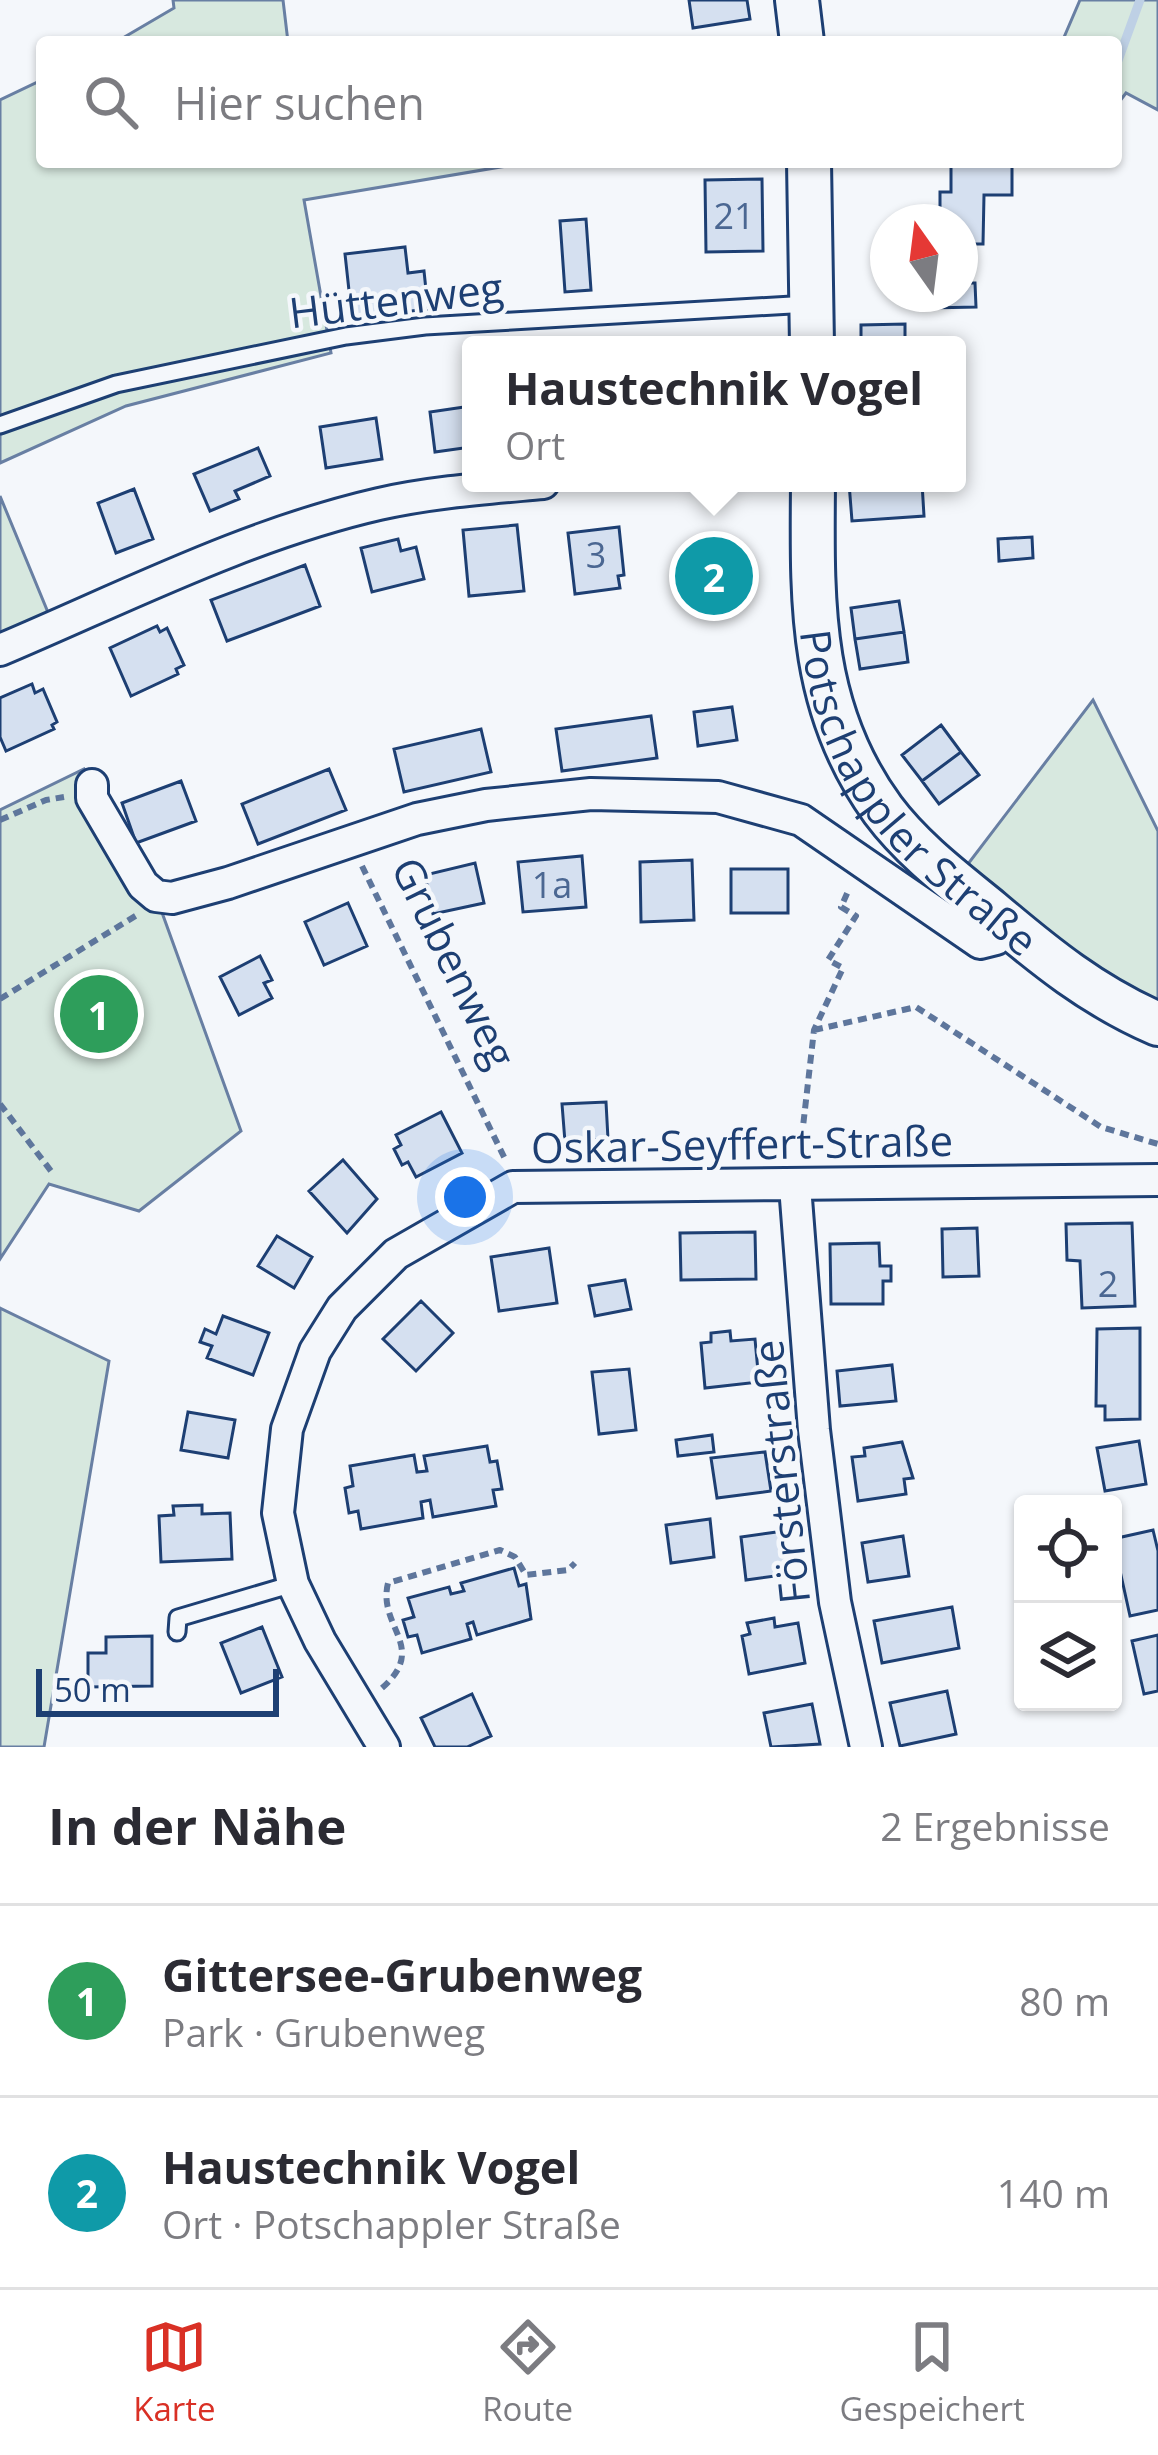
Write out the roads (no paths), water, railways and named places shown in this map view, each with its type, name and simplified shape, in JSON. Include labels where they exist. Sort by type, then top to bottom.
[{"type":"street","points":[[797,0],[801,36]]},
{"type":"street","points":[[809,168],[812,325]]},
{"type":"street","points":[[0,650],[268,538],[408,498],[462,492]]},
{"type":"street","name":"Potschappler Straße","points":[[813,492],[814,630],[821,671],[841,736],[885,812],[918,848],[1084,986],[1158,1024]]},
{"type":"street","name":"Grubenweg","points":[[92,791],[143,885],[156,896],[172,898],[228,883],[417,819],[486,805],[591,794],[654,794],[718,797],[800,820],[980,943],[996,939],[1007,925]]},
{"type":"street","name":"Oskar-Seyffert-Straße","points":[[384,1747],[320,1641],[293,1585],[280,1534],[279,1482],[287,1429],[315,1352],[342,1308],[396,1254],[513,1187],[1158,1180]]},
{"type":"street","name":"Försterstraße","points":[[795,1186],[814,1430],[832,1581],[866,1747]]},
{"type":"lane","name":"Hüttenweg","points":[[0,425],[116,384],[346,337],[425,326],[812,325]]},
{"type":"lane","points":[[177,1632],[178,1618],[293,1585]]},
{"type":"waterway","points":[[1122,50],[1140,0]]},
{"type":"place","name":"Haustechnik Vogel","points":[[714,576]]},
{"type":"place","name":"Gittersee-Grubenweg","points":[[99,1014]]}]
